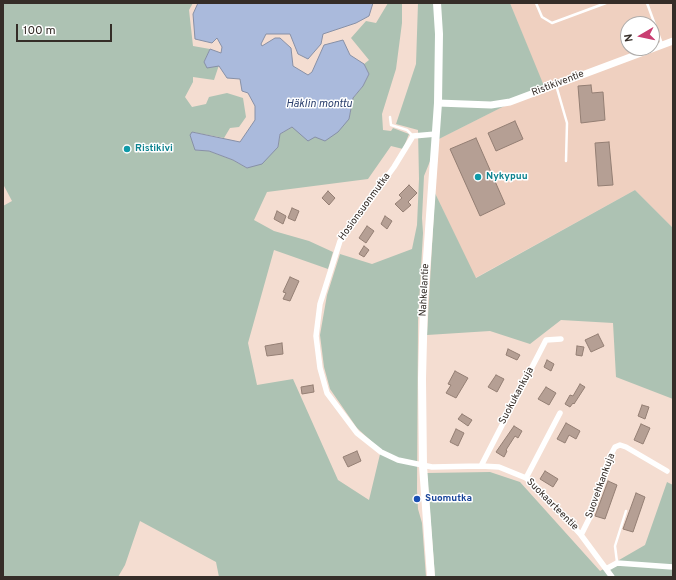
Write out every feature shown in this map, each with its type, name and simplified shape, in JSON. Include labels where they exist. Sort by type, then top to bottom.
[{"type":"main road","name":"Nahkelantie","points":[[430,577],[423,466],[422,379],[424,300],[438,103],[439,34],[437,3]]},
{"type":"street","name":"Ristikiventie","points":[[438,103],[491,105],[504,103],[673,41]]},
{"type":"street","points":[[413,136],[436,134]]},
{"type":"street","name":"Hosionsuonmutka","points":[[413,136],[394,168],[340,241],[320,304],[316,336],[320,368],[327,393],[357,433],[381,452],[398,460],[423,466]]},
{"type":"street","name":"Suokukankuja","points":[[481,466],[546,340],[562,339]]},
{"type":"street","points":[[526,478],[560,413]]},
{"type":"street","name":"Suovehkankuja","points":[[581,535],[590,517],[609,458],[615,447],[620,445],[626,447],[668,471]]},
{"type":"street","name":"Suokaarteentie","points":[[423,466],[499,467],[526,478],[536,486],[581,535],[612,577]]},
{"type":"street","points":[[606,569],[617,563],[673,567]]},
{"type":"lane","points":[[536,3],[542,16],[552,23],[606,3]]},
{"type":"lane","points":[[643,3],[648,5],[662,45]]},
{"type":"lane","points":[[556,85],[567,122],[566,161]]},
{"type":"lane","points":[[390,117],[391,125],[407,130],[413,136]]},
{"type":"lane","points":[[617,563],[615,546],[626,510]]},
{"type":"shaded area","points":[[510,3],[673,3],[673,228],[635,190],[475,278],[435,193],[439,139],[543,86]]},
{"type":"green space","points":[[3,3],[193,3],[189,10],[193,46],[210,49],[204,62],[219,65],[214,80],[193,77],[193,82],[185,97],[192,107],[206,104],[209,97],[227,93],[243,98],[246,117],[239,127],[230,128],[224,138],[192,132],[195,150],[209,151],[233,160],[247,168],[278,147],[280,134],[292,127],[349,119],[353,98],[363,86],[369,74],[364,64],[369,60],[351,38],[366,21],[376,23],[388,3],[402,3],[402,23],[396,69],[382,114],[383,130],[391,131],[393,128],[409,134],[403,149],[391,146],[368,179],[267,192],[254,220],[274,231],[309,241],[333,252],[328,269],[274,250],[248,343],[257,385],[293,379],[338,480],[369,500],[381,450],[357,428],[330,389],[324,367],[320,335],[327,295],[340,254],[372,264],[412,249],[417,225],[419,179],[418,130],[396,124],[416,64],[418,3],[510,3],[544,86],[439,139],[424,176],[422,218],[423,233],[418,321],[417,491],[418,509],[422,523],[426,577],[219,577],[216,562],[140,521],[125,565],[118,577],[3,577],[3,206],[12,201],[3,184]]},
{"type":"green space","points":[[635,190],[673,228],[673,399],[616,377],[613,323],[561,320],[530,344],[490,331],[427,335],[435,193],[476,278]]},
{"type":"green space","points":[[490,472],[520,482],[600,571],[645,545],[667,482],[673,485],[673,577],[435,577],[427,473]]},
{"type":"water","name":"Häklin monttu","points":[[198,3],[373,3],[369,16],[356,23],[323,34],[321,44],[308,59],[298,54],[290,34],[266,34],[261,44],[262,46],[275,38],[280,38],[291,48],[293,66],[308,75],[312,72],[324,45],[343,40],[350,55],[364,64],[369,74],[363,86],[353,98],[349,119],[338,132],[325,141],[315,137],[308,141],[292,127],[280,134],[278,147],[262,164],[247,168],[233,160],[209,151],[195,150],[190,135],[192,132],[240,142],[255,120],[255,106],[248,93],[242,91],[240,79],[227,78],[219,66],[207,68],[204,62],[210,49],[221,53],[222,47],[217,38],[212,43],[195,39],[193,14]]},
{"type":"building","points":[[591,85],[592,93],[603,92],[605,120],[581,123],[578,86]]},
{"type":"building","points":[[515,121],[523,139],[496,151],[488,133]]},
{"type":"building","name":"Nykypuu","points":[[476,138],[505,204],[480,216],[450,149]]},
{"type":"building","points":[[609,142],[613,185],[598,186],[595,143]]},
{"type":"building","points":[[409,185],[417,193],[408,202],[411,205],[403,212],[395,204],[402,198],[399,195]]},
{"type":"building","points":[[328,191],[335,198],[329,205],[322,198]]},
{"type":"building","points":[[292,208],[299,211],[295,221],[288,218]]},
{"type":"building","points":[[277,211],[286,216],[283,224],[274,219]]},
{"type":"building","points":[[385,216],[392,221],[387,229],[381,224]]},
{"type":"building","points":[[367,226],[374,231],[366,243],[359,238]]},
{"type":"building","points":[[364,246],[369,250],[364,257],[359,254]]},
{"type":"building","points":[[290,277],[299,281],[290,301],[283,299],[286,293],[283,292]]},
{"type":"building","points":[[598,334],[604,346],[591,352],[585,340]]},
{"type":"building","points":[[282,343],[283,354],[267,356],[265,346]]},
{"type":"building","points":[[577,346],[584,347],[582,356],[576,355]]},
{"type":"building","points":[[508,349],[520,355],[517,360],[506,355]]},
{"type":"building","points":[[547,360],[554,364],[551,371],[544,367]]},
{"type":"building","points":[[455,371],[468,378],[456,398],[446,393],[451,385],[448,384]]},
{"type":"building","points":[[496,375],[504,379],[497,392],[488,387]]},
{"type":"building","points":[[580,384],[585,387],[574,404],[573,403],[570,407],[565,404],[570,395],[573,396]]},
{"type":"building","points":[[313,385],[314,392],[302,394],[301,387]]},
{"type":"building","points":[[546,387],[556,393],[549,405],[538,399]]},
{"type":"building","points":[[642,405],[649,407],[645,419],[638,416]]},
{"type":"building","points":[[462,414],[472,420],[468,426],[458,419]]},
{"type":"building","points":[[566,423],[580,431],[576,439],[569,435],[565,443],[557,439]]},
{"type":"building","points":[[641,424],[650,428],[643,444],[634,440]]},
{"type":"building","points":[[514,426],[522,431],[518,438],[515,436],[506,450],[507,451],[504,457],[496,452]]},
{"type":"building","points":[[456,429],[464,433],[458,446],[450,442]]},
{"type":"building","points":[[357,451],[361,461],[348,467],[343,457]]},
{"type":"building","points":[[545,471],[558,479],[553,487],[540,479]]},
{"type":"building","points":[[608,481],[617,485],[605,519],[595,516]]},
{"type":"building","points":[[636,493],[645,497],[633,532],[623,529]]},
{"type":"place","name":"Ristikivi","points":[[127,149]]},
{"type":"place","name":"Nykypuu","points":[[478,177]]},
{"type":"place","name":"Suomutka","points":[[417,499]]}]
